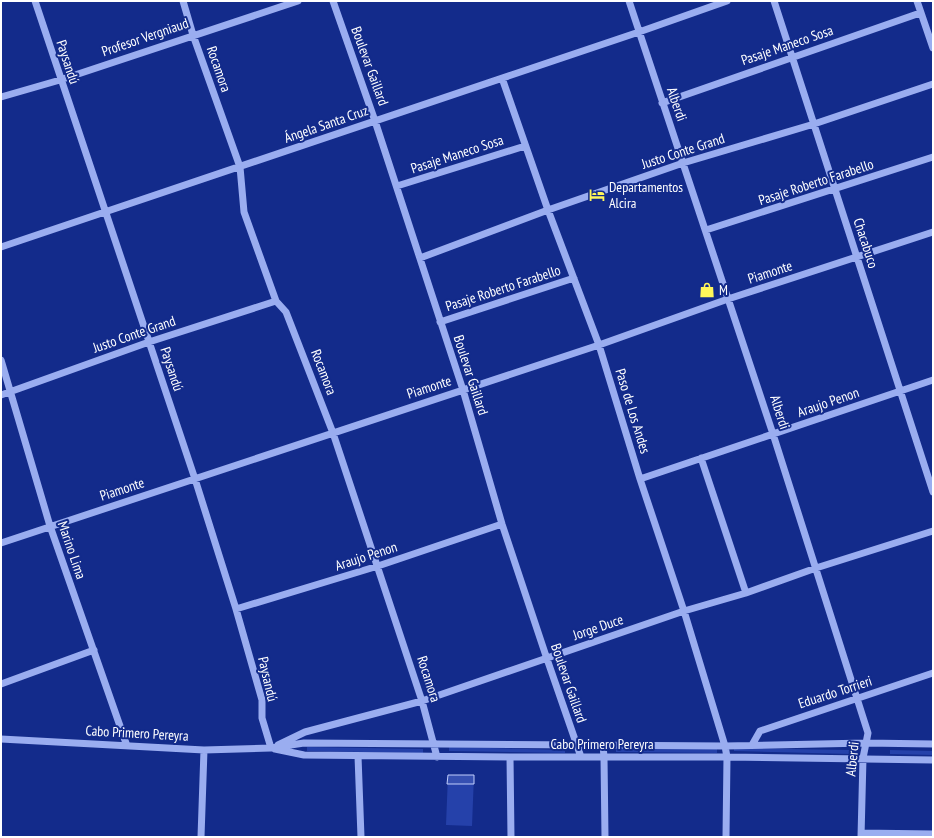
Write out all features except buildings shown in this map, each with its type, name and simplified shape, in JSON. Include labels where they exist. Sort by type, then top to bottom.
[{"type":"street","name":"Paysandú","points":[[35,1],[60,80],[195,479],[236,609],[262,700],[262,718],[271,748]]},
{"type":"street","name":"Rocamora","points":[[183,1],[193,35],[240,167],[244,212],[276,301],[286,312],[333,432],[422,701],[436,756]]},
{"type":"street","name":"Profesor Vergniaud","points":[[1,97],[60,80],[298,1]]},
{"type":"street","name":"Boulevar Gaillard","points":[[333,1],[376,121],[463,390],[502,524],[546,659],[581,757]]},
{"type":"street","name":"Alberdi","points":[[629,1],[773,434],[868,733],[863,758],[861,835]]},
{"type":"street","name":"Ángela Santa Cruz","points":[[1,247],[727,1]]},
{"type":"street","name":"Chacabuco","points":[[774,1],[933,492]]},
{"type":"street","points":[[917,1],[933,48]]},
{"type":"street","name":"Pasaje Maneco Sosa","points":[[662,103],[920,13]]},
{"type":"street","name":"Paso de Los Andes","points":[[502,78],[548,210],[599,345],[640,479],[684,611],[725,746],[727,757],[726,837]]},
{"type":"street","name":"Justo Conte Grand","points":[[420,258],[548,210],[683,164],[814,124],[933,84]]},
{"type":"street","name":"Pasaje Maneco Sosa","points":[[397,186],[525,146]]},
{"type":"street","name":"Pasaje Roberto Farabello","points":[[706,230],[835,190],[933,157]]},
{"type":"street","name":"Piamonte","points":[[1,543],[599,345],[728,299],[933,232]]},
{"type":"street","name":"Pasaje Roberto Farabello","points":[[440,322],[574,278]]},
{"type":"street","name":"Justo Conte Grand","points":[[1,395],[149,342],[276,301]]},
{"type":"street","name":"Marino Lima","points":[[1,360],[50,526],[127,746]]},
{"type":"street","name":"Araujo Penon","points":[[640,479],[933,380]]},
{"type":"street","points":[[701,458],[746,592]]},
{"type":"street","name":"Araujo Penon","points":[[236,609],[378,566],[502,524]]},
{"type":"street","name":"Jorge Duce","points":[[271,748],[305,732],[422,701],[684,611],[933,530]]},
{"type":"street","points":[[1,684],[94,650]]},
{"type":"street","name":"Eduardo Torrieri","points":[[752,745],[760,731],[933,673]]},
{"type":"street","name":"Cabo Primero Pereyra","points":[[1,739],[204,750],[271,748],[304,743],[725,746],[866,743],[933,744]]},
{"type":"street","points":[[603,745],[606,837]]},
{"type":"street","name":"Cabo Primero Pereyra","points":[[271,748],[304,755],[358,756],[727,757],[933,760]]},
{"type":"street","points":[[201,837],[204,750]]},
{"type":"street","points":[[358,756],[361,837]]},
{"type":"street","points":[[510,757],[511,837]]},
{"type":"street","points":[[861,835],[933,834]]},
{"type":"shaded area","points":[[307,747],[423,749],[423,753],[307,751]]},
{"type":"shaded area","points":[[449,747],[565,750],[565,753],[449,751]]},
{"type":"shaded area","points":[[616,748],[717,749],[717,753],[616,752]]},
{"type":"shaded area","points":[[734,748],[850,750],[850,754],[734,751]]},
{"type":"shaded area","points":[[890,750],[933,751],[933,755],[890,754]]},
{"type":"shaded area","points":[[448,775],[474,775],[472,826],[446,825]]},
{"type":"place","name":"Departamentos Alcira","points":[[597,195]]},
{"type":"place","name":"M","points":[[707,290]]}]
